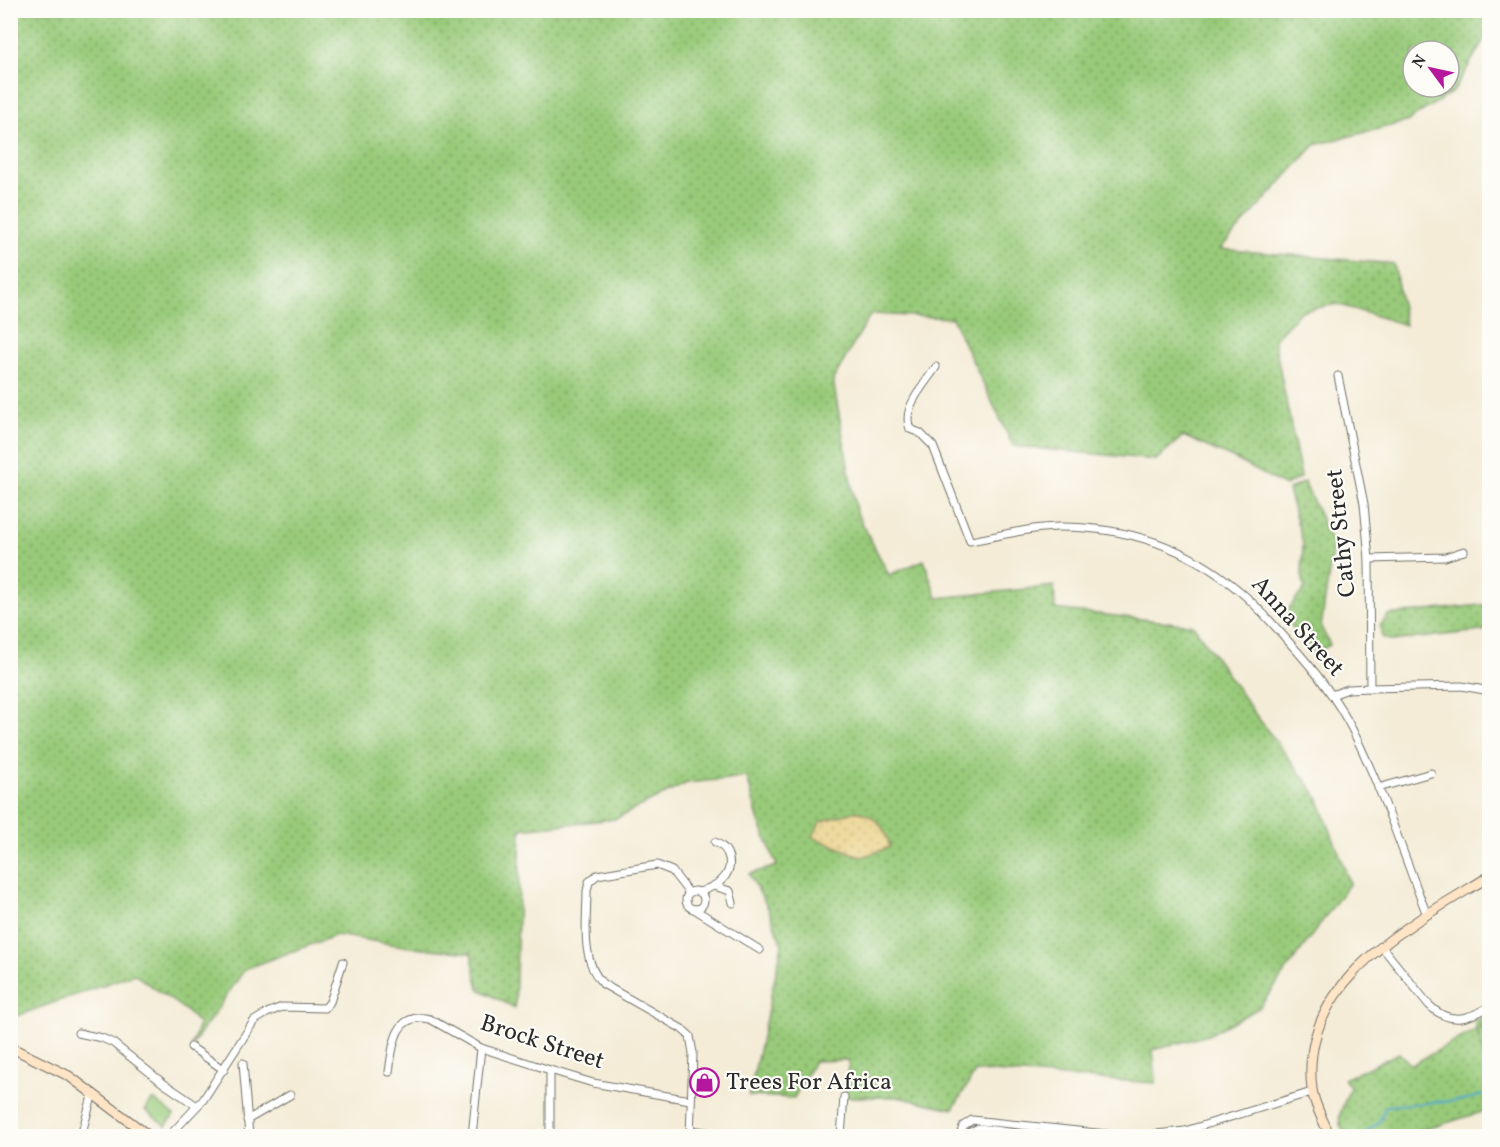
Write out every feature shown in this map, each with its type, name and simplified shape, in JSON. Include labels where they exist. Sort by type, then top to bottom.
[{"type":"street","name":"Anna Street","points":[[936,368],[910,408],[906,421],[910,429],[920,433],[933,446],[970,541],[1058,527],[1120,532],[1156,542],[1190,557],[1238,589],[1313,668],[1352,729],[1378,788],[1427,915]]},
{"type":"street","name":"Cathy Street","points":[[1338,376],[1364,504],[1369,559],[1370,688]]},
{"type":"street","points":[[1369,559],[1444,557],[1464,551]]},
{"type":"street","points":[[1332,695],[1348,688],[1462,686],[1490,691]]},
{"type":"street","points":[[1378,788],[1431,773]]},
{"type":"street","points":[[689,893],[700,892],[714,886],[722,880],[726,873],[730,858],[728,851],[724,846],[715,842]]},
{"type":"street","points":[[689,893],[672,871],[657,865],[597,874],[589,882],[587,891],[588,957],[594,972],[603,984],[682,1029],[690,1036],[693,1053],[690,1133],[736,1137]]},
{"type":"street","points":[[1330,1137],[1312,1092],[1312,1048],[1322,1018],[1338,989],[1357,967],[1382,947],[1427,915],[1490,876]]},
{"type":"street","points":[[714,886],[730,891],[733,903]]},
{"type":"street","points":[[694,909],[700,908],[704,903],[704,897],[700,892]]},
{"type":"street","points":[[689,893],[687,905],[760,950]]},
{"type":"street","points":[[1382,947],[1429,1005],[1438,1012],[1461,1019],[1473,1016],[1490,1006]]},
{"type":"street","points":[[169,1137],[197,1106],[224,1070],[249,1027],[260,1017],[282,1007],[325,1008],[330,1002],[343,962]]},
{"type":"street","name":"Brock Street","points":[[389,1072],[395,1036],[402,1025],[413,1018],[430,1019],[481,1048],[550,1070],[593,1083],[690,1100]]},
{"type":"street","points":[[78,1033],[113,1043],[163,1083],[197,1106]]},
{"type":"street","points":[[10,1047],[51,1066],[93,1093],[148,1137]]},
{"type":"street","points":[[190,1047],[224,1070]]},
{"type":"street","points":[[472,1137],[481,1048]]},
{"type":"street","points":[[243,1064],[249,1137]]},
{"type":"street","points":[[550,1070],[550,1137]]},
{"type":"street","points":[[1137,1137],[1185,1131],[1312,1092]]},
{"type":"street","points":[[81,1137],[93,1093]]},
{"type":"street","points":[[248,1120],[290,1095]]},
{"type":"street","points":[[841,1137],[844,1097]]},
{"type":"street","points":[[1038,1137],[979,1128],[965,1136],[963,1126],[972,1120],[1125,1137]]},
{"type":"street","points":[[1178,1137],[1185,1131]]},
{"type":"green space","points":[[10,11],[1489,11],[1489,31],[1461,79],[1461,39],[1401,39],[1401,99],[1442,99],[1406,122],[1315,145],[1220,249],[1394,264],[1405,325],[1337,304],[1301,311],[1274,339],[1301,477],[1285,486],[1235,459],[1183,436],[1156,460],[1013,446],[952,318],[871,314],[833,380],[856,511],[889,575],[924,560],[937,598],[1054,586],[1055,609],[1193,625],[1253,711],[1318,797],[1350,883],[1259,1008],[1208,1035],[1153,1050],[1156,1083],[976,1071],[953,1109],[897,1097],[844,1097],[849,1060],[814,1061],[794,1098],[749,1096],[782,945],[768,908],[749,874],[777,866],[758,819],[747,777],[687,783],[615,819],[521,829],[515,1008],[479,989],[471,953],[409,947],[337,935],[245,969],[191,1047],[199,1024],[185,1010],[134,974],[11,1018]]},
{"type":"green space","points":[[1304,482],[1333,545],[1321,627],[1330,645],[1315,653],[1283,616],[1305,588],[1302,576],[1303,543],[1288,490]]},
{"type":"green space","points":[[1489,604],[1489,630],[1392,641],[1382,637],[1380,626],[1388,615]]},
{"type":"green space","points":[[1489,1010],[1489,1076],[1475,1023]]},
{"type":"green space","points":[[1477,1029],[1489,1076],[1489,1110],[1404,1136],[1348,1136],[1343,1130],[1339,1118],[1350,1087],[1344,1079],[1399,1053],[1411,1065]]},
{"type":"green space","points":[[153,1099],[174,1115],[166,1126],[145,1110]]},
{"type":"sand","points":[[857,811],[870,816],[879,824],[886,834],[890,847],[862,857],[813,837],[820,822]]},
{"type":"waterway","points":[[1362,1136],[1379,1122],[1386,1106],[1464,1100],[1490,1093]]},
{"type":"place","name":"Trees For Africa","points":[[705,1083]]}]
